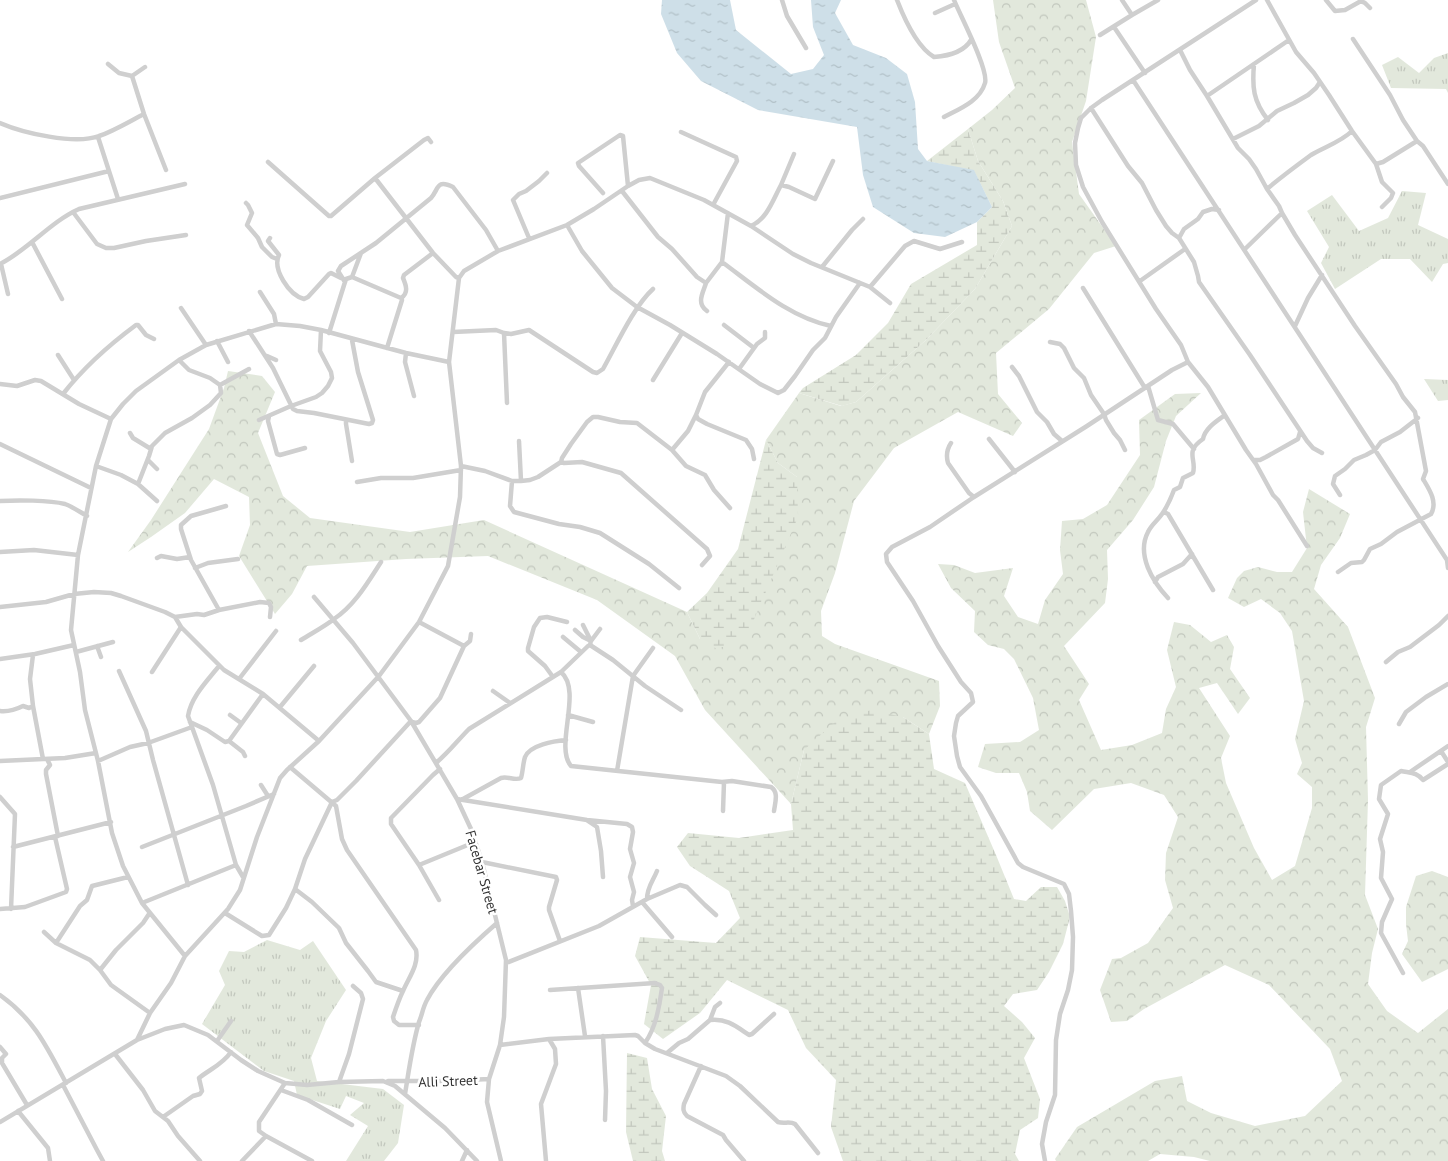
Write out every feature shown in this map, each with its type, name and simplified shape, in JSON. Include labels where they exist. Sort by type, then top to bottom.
[{"type":"street","points":[[782,0],[787,16],[806,48]]},
{"type":"street","points":[[897,0],[924,50],[934,57],[963,49],[971,40]]},
{"type":"street","points":[[1122,0],[1132,14]]},
{"type":"street","points":[[1100,35],[1158,0]]},
{"type":"street","points":[[1256,0],[1091,108],[1081,118],[1078,128],[1076,165],[1082,187],[1102,222],[1156,309],[1181,345],[1188,362],[1208,387],[1254,460],[1273,495],[1307,546]]},
{"type":"street","points":[[1267,0],[1296,52],[1332,98],[1352,131],[1376,164],[1382,182],[1393,193],[1391,198],[1382,207]]},
{"type":"street","points":[[1326,0],[1335,11],[1345,10],[1361,1],[1370,8]]},
{"type":"street","points":[[935,13],[955,2],[985,76],[984,85],[972,101],[944,117]]},
{"type":"street","points":[[1114,27],[1145,73]]},
{"type":"street","points":[[1353,39],[1390,95],[1403,120],[1448,184]]},
{"type":"street","points":[[1207,96],[1289,40]]},
{"type":"street","points":[[1180,50],[1190,70],[1238,148],[1249,159],[1295,235],[1418,418],[1426,470],[1423,479],[1430,490],[1434,508],[1431,514],[1370,549],[1362,562],[1347,565],[1338,572]]},
{"type":"street","points":[[108,64],[119,73],[132,76],[145,67]]},
{"type":"street","points":[[1254,64],[1254,96],[1260,110],[1268,120]]},
{"type":"street","points":[[132,76],[144,114],[166,170]]},
{"type":"street","points":[[1134,80],[1447,560],[1448,568]]},
{"type":"street","points":[[1233,139],[1260,126],[1277,111],[1294,104],[1308,95],[1320,82]]},
{"type":"street","points":[[1091,108],[1128,166],[1142,183],[1166,226],[1179,238],[1194,262],[1199,282],[1306,442],[1322,453]]},
{"type":"street","points":[[0,123],[40,135],[79,139],[98,136],[144,114]]},
{"type":"street","points":[[1267,189],[1294,166],[1342,139],[1352,131]]},
{"type":"street","points":[[681,132],[736,157],[737,162],[713,205]]},
{"type":"street","points":[[603,193],[578,163],[620,135],[623,136],[628,186]]},
{"type":"street","points":[[98,136],[118,199]]},
{"type":"street","points":[[268,162],[331,216],[375,178],[424,140],[428,138],[431,142]]},
{"type":"street","points":[[1376,164],[1383,162],[1417,141]]},
{"type":"street","points":[[751,226],[765,215],[781,185],[794,154]]},
{"type":"street","points":[[781,185],[815,199],[833,161]]},
{"type":"street","points":[[0,198],[109,171]]},
{"type":"street","points":[[529,238],[513,200],[547,173]]},
{"type":"street","points":[[375,178],[432,253],[459,278]]},
{"type":"street","points":[[137,1040],[150,1013],[171,983],[185,956],[225,913],[240,890],[243,877],[280,778],[319,741],[379,676],[419,622],[448,566],[460,497],[461,468],[449,362],[459,278],[464,271],[498,251],[567,225],[628,186],[639,180],[650,178],[713,205],[751,226],[793,254],[870,287],[890,303]]},
{"type":"street","points":[[8,294],[1,264],[72,212],[118,199],[185,184]]},
{"type":"street","points":[[344,281],[338,269],[376,243],[431,198],[437,187],[446,184],[454,187],[486,230],[498,251]]},
{"type":"street","points":[[622,191],[658,237],[672,249],[697,277],[706,283]]},
{"type":"street","points":[[246,203],[252,213],[247,225],[258,238],[262,247],[277,259]]},
{"type":"street","points":[[1179,238],[1184,229],[1198,219],[1203,212],[1212,208],[1219,210]]},
{"type":"street","points":[[72,212],[97,244],[106,248],[186,234]]},
{"type":"street","points":[[707,311],[702,308],[700,300],[706,283],[722,262],[728,213]]},
{"type":"street","points":[[1245,249],[1282,213]]},
{"type":"street","points":[[822,268],[852,230],[863,220]]},
{"type":"street","points":[[567,225],[578,246],[612,288],[638,308],[670,325],[775,392],[782,392],[813,350],[825,338],[836,317],[860,283]]},
{"type":"street","points":[[270,238],[268,241],[279,255],[277,259],[278,269],[282,278],[292,292],[301,298],[308,297],[329,274],[332,273],[344,281]]},
{"type":"street","points":[[32,242],[62,299]]},
{"type":"street","points":[[870,287],[905,246],[914,242],[940,249],[962,242]]},
{"type":"street","points":[[1140,281],[1185,249]]},
{"type":"street","points":[[329,333],[344,281],[352,276],[361,253]]},
{"type":"street","points":[[386,348],[402,300],[401,298],[404,296],[406,287],[403,278],[432,253]]},
{"type":"street","points":[[722,262],[781,306],[812,321],[831,326]]},
{"type":"street","points":[[1295,326],[1308,298],[1322,275]]},
{"type":"street","points":[[352,276],[401,298]]},
{"type":"street","points":[[1083,288],[1147,387],[1158,420],[1173,424],[1194,449]]},
{"type":"street","points":[[453,332],[496,330],[511,334],[529,330],[597,373],[604,369],[638,308],[653,289]]},
{"type":"street","points":[[260,292],[274,314],[276,324]]},
{"type":"street","points":[[181,308],[206,345]]},
{"type":"street","points":[[185,956],[142,903],[128,877],[112,833],[98,761],[85,710],[80,672],[71,630],[78,555],[96,466],[111,419],[136,390],[179,360],[206,345],[276,324],[320,330],[352,340],[449,362]]},
{"type":"street","points":[[63,394],[74,380],[109,346],[136,325],[146,335],[154,339]]},
{"type":"street","points":[[724,325],[754,348]]},
{"type":"street","points":[[259,420],[322,393],[332,378],[331,372],[320,351],[320,330]]},
{"type":"street","points":[[249,331],[266,355],[280,381],[290,406],[298,411],[370,424],[373,420],[358,372],[352,340]]},
{"type":"street","points":[[739,369],[754,348],[765,338],[765,332]]},
{"type":"street","points":[[504,333],[506,403]]},
{"type":"street","points":[[653,380],[682,333]]},
{"type":"street","points":[[217,341],[228,362]]},
{"type":"street","points":[[1050,342],[1060,344],[1064,348],[1074,368],[1084,378],[1091,395],[1125,450]]},
{"type":"street","points":[[406,353],[405,362],[414,396]]},
{"type":"street","points":[[58,355],[74,380]]},
{"type":"street","points":[[266,355],[276,360]]},
{"type":"street","points":[[138,484],[152,446],[165,433],[192,418],[210,405],[221,393],[220,385],[210,378],[189,370],[179,360]]},
{"type":"street","points":[[672,450],[686,435],[696,418],[705,392],[729,362]]},
{"type":"street","points":[[1046,1161],[1042,1144],[1046,1122],[1056,1095],[1056,1040],[1060,1014],[1072,970],[1073,937],[1069,894],[1064,884],[1023,867],[1018,862],[981,796],[960,767],[954,736],[958,716],[973,702],[971,693],[961,682],[938,646],[913,601],[887,562],[886,554],[892,547],[930,527],[1172,370],[1188,362]]},
{"type":"street","points":[[1012,367],[1019,376],[1037,412],[1062,441]]},
{"type":"street","points":[[220,385],[249,369]]},
{"type":"street","points":[[0,384],[17,386],[35,380],[41,381],[79,404],[111,419]]},
{"type":"street","points":[[1168,598],[1155,582],[1145,557],[1145,542],[1148,531],[1164,512],[1174,490],[1180,487],[1184,478],[1193,473],[1192,455],[1194,449],[1203,439],[1204,433],[1225,415]]},
{"type":"street","points":[[270,416],[268,420],[277,454],[280,455],[305,448]]},
{"type":"street","points":[[357,482],[381,478],[413,478],[461,468],[485,471],[512,480],[530,480],[561,462],[587,422],[592,417],[595,417],[637,423],[672,450],[686,466],[705,475],[714,490],[730,508]]},
{"type":"street","points":[[696,418],[746,440],[752,449],[754,459]]},
{"type":"street","points":[[1340,495],[1333,484],[1335,476],[1356,458],[1375,450],[1381,442],[1400,432],[1418,418]]},
{"type":"street","points":[[346,420],[352,461]]},
{"type":"street","points":[[1254,460],[1266,457],[1296,439],[1300,432]]},
{"type":"street","points":[[130,434],[133,438],[151,449]]},
{"type":"street","points":[[1296,439],[1306,442]]},
{"type":"street","points":[[519,440],[521,481]]},
{"type":"street","points":[[989,440],[1014,472]]},
{"type":"street","points":[[951,443],[947,452],[948,463],[969,493],[974,497]]},
{"type":"street","points":[[0,444],[91,488]]},
{"type":"street","points":[[148,460],[157,469]]},
{"type":"street","points":[[561,462],[582,462],[621,473],[709,551],[710,556],[702,565]]},
{"type":"street","points":[[96,466],[121,475],[138,484],[156,501]]},
{"type":"street","points":[[512,480],[510,506],[514,512],[559,524],[580,526],[600,533],[649,564],[679,588]]},
{"type":"street","points":[[0,501],[16,500],[59,503],[73,508],[86,516]]},
{"type":"street","points":[[219,610],[190,557],[181,525],[191,516],[226,506]]},
{"type":"street","points":[[1164,512],[1168,514],[1214,590]]},
{"type":"street","points":[[0,552],[34,550],[78,555]]},
{"type":"street","points":[[1155,582],[1158,577],[1183,564],[1192,554]]},
{"type":"street","points":[[157,558],[161,556],[177,559],[190,557]]},
{"type":"street","points":[[195,568],[208,563],[238,559]]},
{"type":"street","points":[[301,640],[348,608],[381,562]]},
{"type":"street","points":[[0,607],[46,602],[74,594],[94,592],[111,593],[158,609],[175,617],[204,615],[219,610],[266,602],[271,607],[270,617]]},
{"type":"street","name":"Facebar Street","points":[[314,597],[379,676],[411,721],[460,799],[482,862],[506,964],[504,1017],[500,1046],[489,1079],[487,1102],[502,1161]]},
{"type":"street","points":[[553,677],[545,666],[528,652],[528,648],[534,627],[540,618],[547,616],[567,622]]},
{"type":"street","points":[[1386,662],[1398,652],[1410,647],[1448,616]]},
{"type":"street","points":[[175,617],[181,627],[219,666],[263,694],[319,741]]},
{"type":"street","points":[[419,622],[464,646]]},
{"type":"street","points":[[584,625],[590,643]]},
{"type":"street","points":[[152,672],[181,627]]},
{"type":"street","points":[[436,763],[452,749],[459,738],[469,729],[561,672],[590,643],[600,629]]},
{"type":"street","points":[[575,630],[645,686],[681,710]]},
{"type":"street","points":[[239,679],[276,631]]},
{"type":"street","points":[[225,913],[262,936],[269,935],[281,918],[295,889],[304,859],[332,802],[356,781],[411,721],[419,722],[440,698],[464,646],[470,641],[471,634]]},
{"type":"street","points":[[563,637],[581,652]]},
{"type":"street","points":[[76,652],[113,642]]},
{"type":"street","points":[[0,659],[33,655],[74,645]]},
{"type":"street","points":[[97,646],[101,657]]},
{"type":"street","points":[[616,771],[633,676],[653,648]]},
{"type":"street","points":[[0,910],[24,907],[66,892],[67,889],[46,774],[46,770],[50,765],[45,759],[33,706],[30,679],[33,655]]},
{"type":"street","points":[[219,666],[199,691],[189,708],[188,716],[213,785],[236,865],[243,877]]},
{"type":"street","points":[[280,707],[314,666]]},
{"type":"street","points":[[119,671],[146,731],[188,885]]},
{"type":"street","points":[[561,672],[567,679],[569,691],[566,740],[567,760],[571,766],[771,787],[776,792],[774,811]]},
{"type":"street","points":[[1399,724],[1406,712],[1448,684]]},
{"type":"street","points":[[493,691],[510,703]]},
{"type":"street","points":[[229,741],[263,694]]},
{"type":"street","points":[[0,711],[33,706]]},
{"type":"street","points":[[230,715],[241,723]]},
{"type":"street","points":[[568,715],[593,722]]},
{"type":"street","points":[[189,722],[207,730],[224,742],[229,741],[243,752],[244,756]]},
{"type":"street","points":[[98,761],[130,747],[148,743],[192,727]]},
{"type":"street","points":[[460,799],[501,778],[521,778],[525,758],[529,752],[552,741],[566,740]]},
{"type":"street","points":[[1409,773],[1448,746]]},
{"type":"street","points":[[1403,973],[1381,933],[1382,922],[1392,899],[1381,878],[1383,852],[1380,835],[1388,814],[1379,799],[1381,785],[1401,771],[1416,773],[1423,780],[1448,763],[1441,750]]},
{"type":"street","points":[[0,761],[45,759],[96,753]]},
{"type":"street","points":[[290,767],[336,806],[342,839],[347,850],[416,950],[418,957],[393,1017],[394,1021],[399,1025],[418,1025]]},
{"type":"street","points":[[439,900],[419,865],[391,824],[391,818],[440,769]]},
{"type":"street","points":[[723,811],[724,782]]},
{"type":"street","points":[[261,785],[268,796]]},
{"type":"street","points":[[142,847],[274,794]]},
{"type":"street","points":[[0,797],[14,812],[11,909]]},
{"type":"street","points":[[460,799],[587,820],[626,824],[632,827],[630,849],[634,863],[630,877],[634,892],[633,906]]},
{"type":"street","points":[[587,820],[597,827],[603,877]]},
{"type":"street","points":[[13,847],[110,822]]},
{"type":"street","points":[[419,865],[475,842]]},
{"type":"street","points":[[482,862],[556,877],[557,880],[549,910],[560,941]]},
{"type":"street","points":[[142,903],[236,865]]},
{"type":"street","points":[[647,899],[649,884],[654,880],[658,871]]},
{"type":"street","points":[[56,943],[80,906],[87,900],[92,886],[128,877]]},
{"type":"street","points":[[506,964],[608,922],[633,906],[680,885],[684,885],[716,914]]},
{"type":"street","points":[[295,889],[312,902],[339,928],[346,943],[376,982],[403,991]]},
{"type":"street","points":[[642,902],[672,937]]},
{"type":"street","points":[[100,970],[149,914]]},
{"type":"street","points":[[405,1094],[418,1025],[426,1001],[435,986],[475,942],[497,923]]},
{"type":"street","points":[[44,932],[56,943],[90,960],[112,985],[150,1013]]},
{"type":"street","points":[[550,990],[655,983],[660,985],[662,988],[656,1020],[645,1043]]},
{"type":"street","points":[[339,1082],[349,1054],[363,1000],[361,993],[352,986]]},
{"type":"street","points":[[578,988],[584,1036]]},
{"type":"street","points":[[0,995],[12,1003],[29,1020],[45,1044],[103,1161]]},
{"type":"street","points":[[666,1053],[688,1039],[710,1020],[715,1007],[720,1003]]},
{"type":"street","points":[[710,1020],[714,1019],[729,1023],[749,1035],[774,1014]]},
{"type":"street","points":[[217,1041],[231,1021]]},
{"type":"street","name":"Alli Street","points":[[0,1122],[137,1040],[184,1024],[208,1035],[258,1071],[285,1083],[307,1085],[339,1082],[489,1079]]},
{"type":"street","points":[[500,1046],[584,1036],[636,1035],[645,1043],[666,1053],[726,1076],[740,1086],[778,1122],[792,1122],[795,1124],[818,1153]]},
{"type":"street","points":[[603,1036],[606,1091],[605,1120]]},
{"type":"street","points":[[546,1161],[541,1104],[556,1064],[556,1052],[549,1039]]},
{"type":"street","points":[[0,1047],[6,1054],[2,1058],[2,1063],[27,1105]]},
{"type":"street","points":[[163,1117],[193,1096],[200,1094],[202,1091],[199,1078],[219,1066],[231,1052]]},
{"type":"street","points":[[115,1054],[143,1090],[155,1110],[168,1121],[178,1136],[200,1161]]},
{"type":"street","points":[[701,1066],[683,1110],[687,1116],[723,1135],[744,1161]]},
{"type":"street","points":[[383,1081],[395,1086],[405,1094],[477,1161]]},
{"type":"street","points":[[285,1083],[259,1122],[259,1130],[266,1136],[312,1161]]},
{"type":"street","points":[[281,1090],[308,1100],[352,1125]]},
{"type":"street","points":[[18,1111],[48,1148],[50,1161]]},
{"type":"street","points":[[242,1161],[248,1159],[266,1136]]},
{"type":"street","points":[[462,1161],[467,1150]]},
{"type":"green space","points":[[993,0],[1086,0],[1096,37],[1086,101],[1072,142],[1079,194],[1116,246],[1094,253],[1049,309],[996,353],[998,394],[1022,423],[1013,436],[958,412],[894,448],[854,501],[835,573],[821,611],[822,636],[835,644],[939,681],[940,706],[929,734],[903,717],[804,750],[791,804],[705,710],[675,656],[597,600],[488,556],[406,559],[307,566],[292,594],[275,614],[239,556],[250,525],[249,497],[214,479],[185,513],[128,552],[151,520],[209,429],[228,371],[262,376],[275,392],[258,433],[283,496],[310,518],[410,532],[484,520],[687,612],[700,639],[797,477],[778,463],[766,440],[799,393],[841,406],[856,402],[926,340],[975,289],[1012,226],[1003,201],[978,161],[968,129],[1015,88],[999,42]]},
{"type":"green space","points":[[1448,53],[1448,93],[1446,89],[1391,88],[1382,65],[1398,57],[1419,73],[1434,58]]},
{"type":"green space","points":[[968,129],[978,161],[1003,201],[1012,226],[975,289],[926,340],[856,402],[842,406],[799,393],[803,388],[856,355],[888,323],[911,284],[977,245],[977,222],[992,207],[974,171],[927,161]]},
{"type":"green space","points":[[1402,191],[1426,193],[1418,225],[1448,239],[1448,263],[1443,264],[1432,282],[1410,259],[1381,259],[1335,289],[1321,263],[1329,247],[1307,211],[1332,195],[1359,231],[1388,218]]},
{"type":"green space","points":[[1424,379],[1448,380],[1448,400],[1438,401]]},
{"type":"green space","points":[[1201,393],[1176,416],[1166,441],[1154,487],[1133,520],[1107,550],[1108,579],[1105,603],[1064,646],[1089,684],[1079,700],[1101,750],[1132,745],[1162,733],[1166,709],[1176,687],[1167,650],[1174,622],[1190,625],[1211,642],[1227,635],[1234,647],[1230,669],[1250,698],[1238,714],[1217,683],[1199,688],[1230,736],[1221,758],[1226,783],[1254,848],[1272,880],[1295,866],[1312,808],[1312,787],[1297,774],[1302,763],[1295,739],[1304,701],[1292,631],[1280,613],[1261,599],[1244,607],[1228,598],[1237,578],[1244,571],[1258,567],[1277,572],[1292,572],[1307,548],[1303,512],[1309,489],[1350,514],[1340,538],[1321,565],[1314,589],[1348,627],[1375,698],[1366,727],[1368,800],[1365,895],[1378,929],[1372,953],[1368,984],[1387,1011],[1418,1033],[1448,1009],[1448,1161],[1210,1161],[1194,1157],[1160,1154],[1148,1161],[1056,1161],[1055,1159],[1077,1127],[1155,1081],[1182,1076],[1187,1101],[1211,1113],[1255,1126],[1305,1116],[1342,1081],[1330,1049],[1269,985],[1225,965],[1144,1009],[1127,1021],[1111,1022],[1100,990],[1112,959],[1121,958],[1148,943],[1173,908],[1165,880],[1166,853],[1178,817],[1164,795],[1131,783],[1094,789],[1052,830],[1030,811],[1027,792],[1019,773],[996,773],[978,767],[985,744],[1020,742],[1039,730],[1033,698],[1014,659],[1004,649],[988,645],[974,632],[975,611],[951,588],[938,564],[954,565],[975,573],[1013,568],[1004,596],[1018,617],[1038,624],[1045,600],[1063,574],[1060,550],[1062,521],[1083,519],[1107,505],[1140,455],[1139,420],[1175,394]]},
{"type":"green space","points":[[766,440],[778,463],[797,477],[798,517],[746,638],[717,649],[700,639],[687,612],[707,593],[738,549]]},
{"type":"green space","points":[[871,710],[903,717],[929,734],[934,769],[965,783],[1014,899],[1026,901],[1041,887],[1057,887],[1065,901],[1070,917],[1063,944],[1049,972],[1037,990],[1013,994],[1004,1006],[1022,1022],[1035,1038],[1024,1058],[1040,1099],[1038,1118],[1020,1130],[1015,1154],[1019,1161],[843,1161],[831,1127],[836,1080],[806,1048],[788,1010],[727,980],[700,1013],[663,1039],[644,1024],[651,985],[635,956],[640,937],[716,943],[740,918],[729,891],[690,866],[677,847],[688,833],[739,838],[793,830],[791,804],[804,750],[836,721]]},
{"type":"green space","points":[[1432,871],[1448,877],[1448,969],[1422,982],[1402,954],[1408,941],[1406,907],[1416,876]]},
{"type":"green space","points":[[267,940],[300,950],[313,941],[346,990],[326,1021],[311,1058],[317,1081],[383,1089],[404,1105],[398,1143],[384,1161],[346,1161],[368,1126],[350,1115],[364,1103],[346,1096],[340,1109],[297,1095],[294,1081],[264,1071],[202,1024],[225,985],[219,971],[229,951],[244,952]]},
{"type":"green space","points":[[627,1053],[647,1058],[652,1089],[666,1116],[662,1151],[665,1161],[633,1161],[626,1132]]},
{"type":"water","points":[[662,0],[730,0],[736,30],[791,74],[813,69],[824,55],[813,27],[811,0],[841,0],[835,13],[853,45],[886,58],[907,74],[915,102],[918,149],[927,161],[974,170],[992,207],[977,222],[945,237],[914,233],[873,207],[863,175],[857,127],[758,110],[701,81],[677,53],[661,14]]}]
